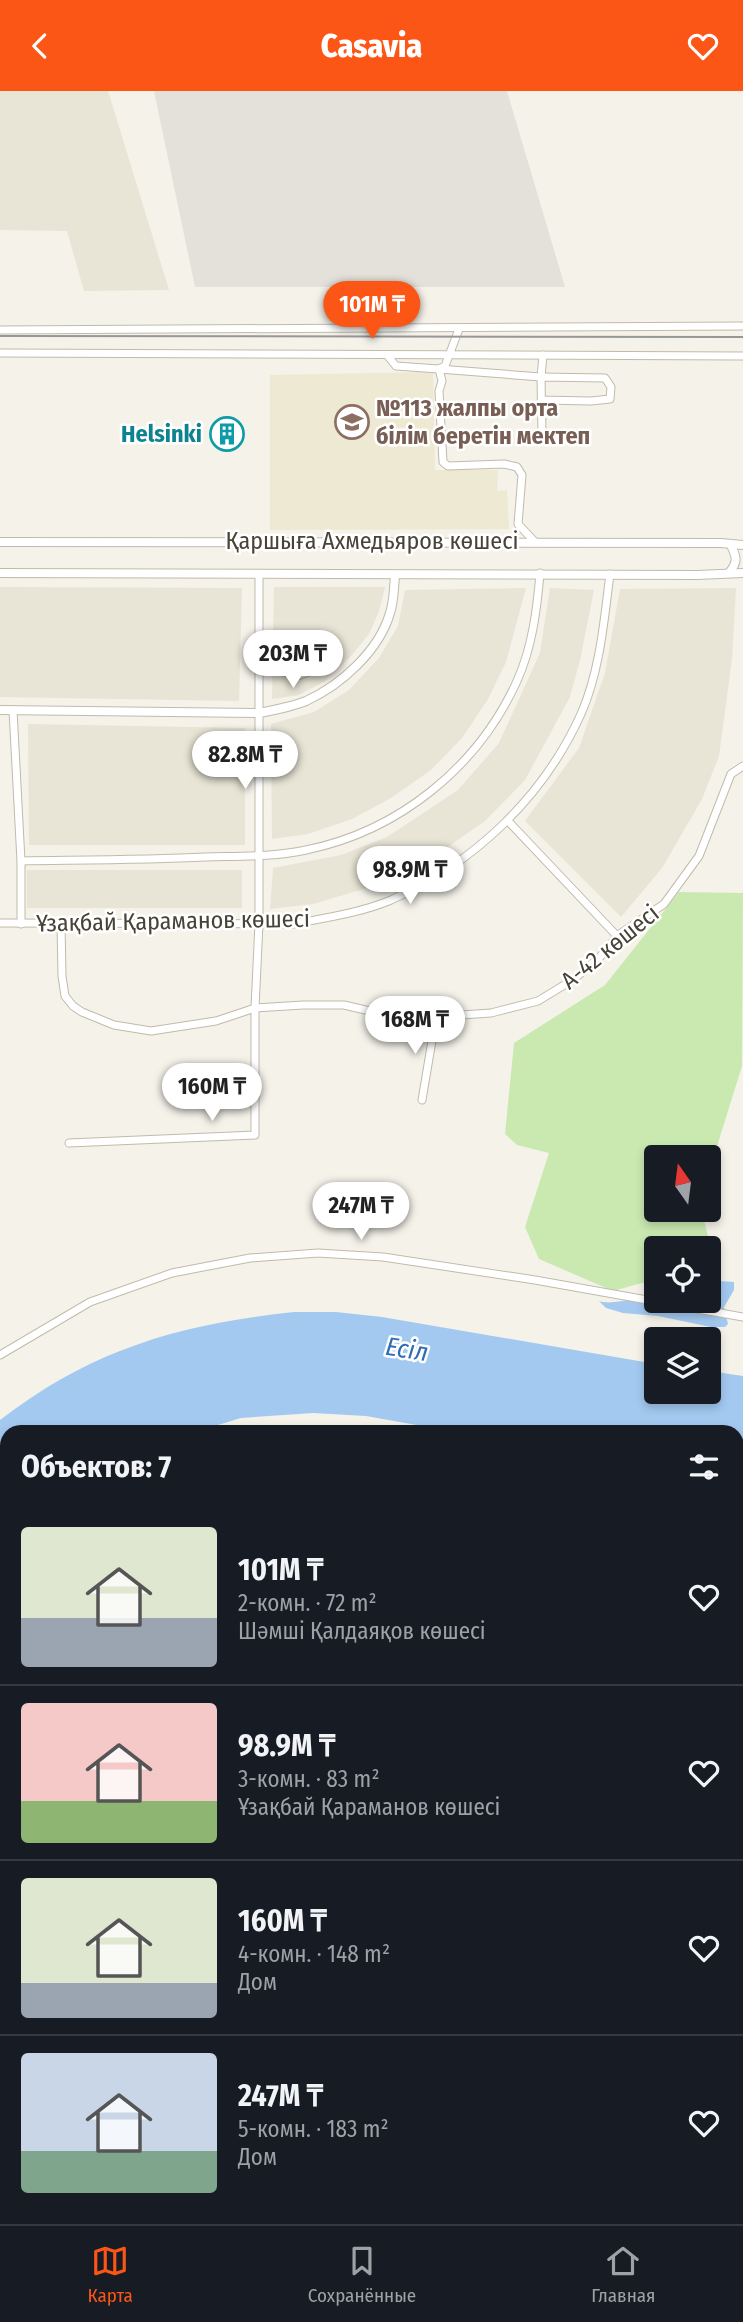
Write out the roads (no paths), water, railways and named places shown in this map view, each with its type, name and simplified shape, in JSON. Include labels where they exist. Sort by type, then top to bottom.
[{"type":"street","points":[[0,330],[743,326]]},
{"type":"street","points":[[439,369],[445,366],[459,329]]},
{"type":"street","points":[[0,353],[743,356]]},
{"type":"street","points":[[387,355],[396,366],[541,377],[605,378],[611,387],[610,399],[542,400]]},
{"type":"street","points":[[542,435],[543,355]]},
{"type":"street","points":[[439,369],[442,381],[439,391],[443,462],[448,466],[504,464],[517,467],[522,475],[518,524],[534,541]]},
{"type":"street","name":"Қаршыға Ахмедьяров көшесі","points":[[0,542],[534,541],[743,545]]},
{"type":"street","points":[[729,573],[736,564],[737,557],[731,545]]},
{"type":"street","name":"Қаршыға Ахмедьяров көшесі","points":[[0,573],[743,573]]},
{"type":"street","points":[[21,861],[258,855],[305,850],[355,837],[391,819],[419,801],[457,770],[501,713],[528,650],[538,607],[540,573]]},
{"type":"street","name":"Ұзақбай Қараманов көшесі","points":[[0,923],[293,924],[338,916],[389,901],[438,876],[508,821],[554,764],[581,713],[600,647],[610,574]]},
{"type":"street","points":[[69,1143],[255,1135],[259,923],[259,575]]},
{"type":"street","points":[[0,711],[259,713],[286,708],[330,688],[365,656],[381,634],[390,613],[395,575]]},
{"type":"street","points":[[259,670],[276,669],[297,676],[321,669]]},
{"type":"street","points":[[13,711],[21,861],[21,923]]},
{"type":"street","name":"А-42 көшесі","points":[[61,924],[65,996],[82,1012],[114,1025],[151,1031],[216,1021],[256,1008],[344,1005],[374,1012],[436,1017],[491,1013],[538,1001],[574,979],[600,957],[617,936],[664,904],[699,856],[731,774],[743,766]]},
{"type":"street","points":[[508,821],[617,936]]},
{"type":"street","points":[[422,1100],[436,1017]]},
{"type":"street","points":[[0,1355],[90,1302],[172,1273],[250,1258],[318,1252],[383,1257],[535,1280],[743,1317]]},
{"type":"water","points":[[721,1281],[734,1282],[734,1290],[724,1307],[728,1324],[725,1327],[623,1313],[606,1308],[599,1301],[619,1302],[644,1297],[644,1313],[721,1313]]},
{"type":"water","name":"Есіл","points":[[294,1312],[336,1312],[382,1317],[644,1362],[644,1404],[721,1404],[721,1373],[743,1376],[743,1425],[416,1425],[366,1416],[313,1413],[241,1418],[218,1425],[0,1425],[0,1420],[34,1395],[103,1358],[139,1344],[213,1324]]},
{"type":"tram line","points":[[0,336],[743,337]]},
{"type":"place","name":"№113 жалпы орта білім беретін мектеп","points":[[352,422]]},
{"type":"place","name":"Helsinki","points":[[227,434]]}]
